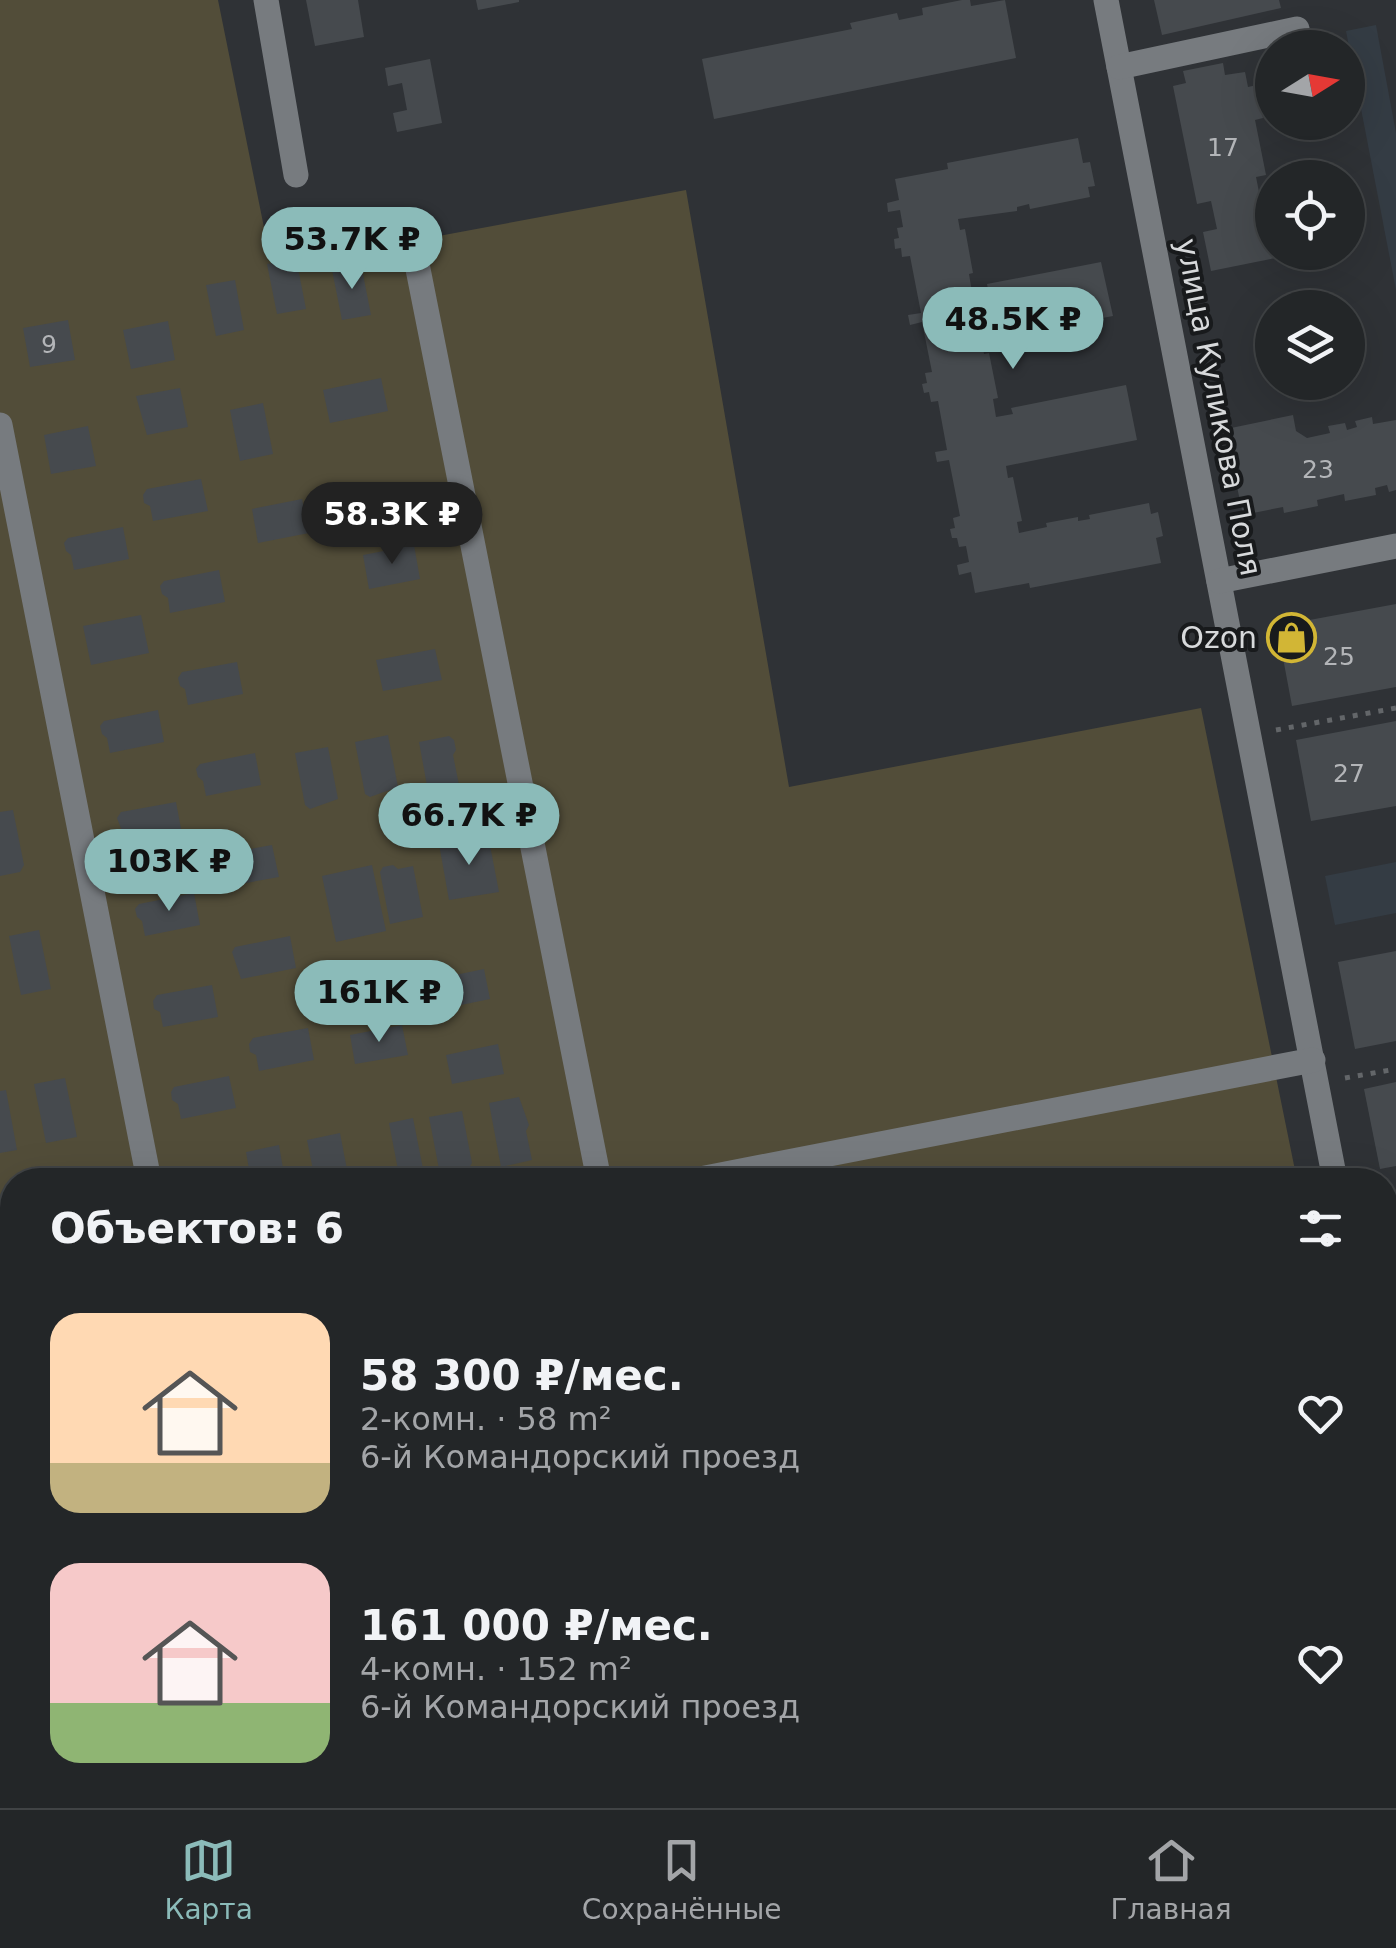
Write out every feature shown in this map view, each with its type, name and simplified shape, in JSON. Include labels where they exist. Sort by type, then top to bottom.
[{"type":"street","points":[[266,0],[296,175]]},
{"type":"street","name":"улица Куликова Поля","points":[[1106,0],[1332,1168]]},
{"type":"street","points":[[1119,67],[1255,39]]},
{"type":"street","points":[[416,259],[597,1168]]},
{"type":"street","points":[[0,424],[147,1168]]},
{"type":"street","points":[[1219,582],[1396,546]]},
{"type":"street","points":[[764,1168],[1315,1072]]},
{"type":"path","points":[[1250,735],[1396,708]]},
{"type":"path","points":[[1315,1072],[1396,1069]]},
{"type":"shaded area","points":[[0,0],[218,0],[272,267],[686,190],[789,787],[1201,708],[1295,1168],[0,1168]]},
{"type":"shaded area","points":[[1376,25],[1396,133],[1396,290],[1365,129],[1365,30],[1351,30]]},
{"type":"shaded area","points":[[1396,862],[1396,913],[1335,925],[1325,876]]},
{"type":"building","points":[[306,0],[358,0],[364,37],[315,46]]},
{"type":"building","points":[[476,0],[519,0],[519,2],[478,10]]},
{"type":"building","points":[[970,0],[971,6],[1005,0],[1016,58],[714,119],[702,59],[852,29],[850,23],[897,13],[899,20],[923,15],[922,8]]},
{"type":"building","points":[[1154,0],[1279,0],[1281,8],[1162,35]]},
{"type":"building","points":[[430,59],[442,123],[397,132],[393,113],[407,110],[402,83],[388,86],[385,68]]},
{"type":"building","points":[[1223,63],[1225,75],[1245,72],[1248,87],[1255,85],[1255,140],[1259,140],[1263,160],[1255,160],[1255,262],[1211,271],[1203,232],[1217,229],[1211,201],[1197,204],[1173,86],[1186,83],[1183,71]]},
{"type":"building","points":[[1078,138],[1083,163],[1090,162],[1095,186],[1088,187],[1090,197],[1030,209],[1029,204],[1017,207],[1017,211],[958,219],[960,230],[965,229],[973,273],[969,274],[972,292],[988,289],[987,284],[1101,262],[1113,316],[982,341],[984,354],[989,353],[998,398],[993,399],[996,417],[1013,414],[1011,408],[1126,385],[1137,440],[1006,466],[1008,478],[1013,477],[1022,521],[1017,522],[1019,533],[1047,527],[1046,523],[1078,517],[1078,521],[1090,519],[1089,515],[1149,503],[1151,514],[1158,512],[1163,536],[1156,538],[1161,563],[1030,588],[1029,583],[975,593],[971,572],[959,575],[957,565],[969,562],[966,546],[959,547],[950,529],[955,528],[953,518],[960,516],[949,460],[937,462],[935,452],[947,450],[938,401],[931,402],[922,384],[927,383],[925,373],[932,372],[922,322],[910,325],[908,315],[921,313],[910,256],[902,257],[901,248],[895,249],[897,228],[903,227],[900,210],[888,212],[887,203],[899,200],[895,179],[948,169],[947,163]]},
{"type":"building","points":[[296,258],[306,309],[277,314],[267,264]]},
{"type":"building","points":[[361,264],[371,315],[342,320],[332,270]]},
{"type":"building","points":[[235,280],[244,330],[216,336],[206,285]]},
{"type":"building","points":[[68,320],[75,360],[30,367],[23,328]]},
{"type":"building","points":[[168,321],[175,360],[131,369],[123,330]]},
{"type":"building","points":[[381,378],[388,411],[330,423],[323,390]]},
{"type":"building","points":[[180,388],[188,427],[147,435],[136,396]]},
{"type":"building","points":[[263,403],[273,454],[240,461],[230,410]]},
{"type":"building","points":[[1293,415],[1296,431],[1307,438],[1330,433],[1328,426],[1345,423],[1347,430],[1357,427],[1355,421],[1372,417],[1373,424],[1396,420],[1396,490],[1389,492],[1387,485],[1375,488],[1376,495],[1345,501],[1344,494],[1317,500],[1318,506],[1284,513],[1283,507],[1243,515],[1236,482],[1242,481],[1237,457],[1232,458],[1228,442],[1234,440],[1231,428]]},
{"type":"building","points":[[88,426],[96,466],[51,474],[44,435]]},
{"type":"building","points":[[201,479],[208,511],[153,521],[150,506],[144,503],[147,489]]},
{"type":"building","points":[[403,488],[409,522],[358,532],[352,498]]},
{"type":"building","points":[[302,499],[309,533],[258,543],[252,509]]},
{"type":"building","points":[[123,527],[129,559],[74,570],[64,543],[68,538]]},
{"type":"building","points":[[414,545],[420,579],[369,589],[363,555]]},
{"type":"building","points":[[219,570],[225,602],[170,613],[168,598],[160,586],[164,581]]},
{"type":"building","points":[[1396,604],[1396,687],[1292,706],[1277,626]]},
{"type":"building","points":[[141,615],[149,653],[91,665],[83,626]]},
{"type":"building","points":[[435,649],[442,680],[383,691],[376,660]]},
{"type":"building","points":[[237,662],[243,694],[188,705],[178,678],[182,672]]},
{"type":"building","points":[[158,710],[164,742],[110,753],[100,726],[104,721]]},
{"type":"building","points":[[1396,721],[1396,806],[1311,821],[1296,740]]},
{"type":"building","points":[[388,735],[398,787],[370,797],[365,794],[355,742]]},
{"type":"building","points":[[449,736],[454,740],[459,785],[428,791],[419,742]]},
{"type":"building","points":[[328,747],[338,799],[310,809],[305,805],[295,753]]},
{"type":"building","points":[[255,753],[261,785],[206,796],[196,769],[200,764]]},
{"type":"building","points":[[176,802],[182,834],[127,844],[117,818],[121,812]]},
{"type":"building","points":[[13,810],[24,865],[20,872],[0,876],[0,812]]},
{"type":"building","points":[[488,835],[499,892],[449,900],[439,844]]},
{"type":"building","points":[[272,845],[279,877],[224,887],[221,872],[215,869],[218,855]]},
{"type":"building","points":[[372,865],[386,931],[336,942],[322,876]]},
{"type":"building","points":[[393,865],[398,869],[413,866],[423,917],[390,924],[380,872]]},
{"type":"building","points":[[194,893],[200,925],[145,936],[135,909],[139,904]]},
{"type":"building","points":[[39,930],[51,989],[21,995],[9,936]]},
{"type":"building","points":[[290,936],[296,968],[241,979],[232,952],[235,947]]},
{"type":"building","points":[[1396,951],[1396,1041],[1355,1049],[1338,962]]},
{"type":"building","points":[[389,961],[395,990],[343,1000],[337,971]]},
{"type":"building","points":[[484,969],[490,999],[437,1010],[431,980]]},
{"type":"building","points":[[212,985],[218,1017],[163,1027],[160,1012],[154,1009],[157,995]]},
{"type":"building","points":[[402,1025],[408,1055],[355,1064],[350,1035]]},
{"type":"building","points":[[308,1028],[314,1060],[259,1071],[256,1055],[250,1052],[253,1038]]},
{"type":"building","points":[[498,1044],[504,1074],[452,1084],[446,1055]]},
{"type":"building","points":[[229,1076],[236,1108],[181,1119],[178,1104],[172,1100],[174,1087]]},
{"type":"building","points":[[65,1078],[77,1137],[46,1143],[34,1084]]},
{"type":"building","points":[[1396,1082],[1396,1166],[1380,1168],[1364,1089]]},
{"type":"building","points":[[6,1090],[17,1150],[0,1153],[0,1091]]},
{"type":"building","points":[[519,1097],[529,1125],[526,1131],[532,1160],[501,1167],[489,1103]]},
{"type":"building","points":[[462,1111],[472,1163],[469,1168],[439,1168],[429,1117]]},
{"type":"building","points":[[413,1118],[423,1168],[398,1168],[389,1123]]},
{"type":"building","points":[[340,1133],[347,1168],[313,1168],[307,1140]]},
{"type":"building","points":[[279,1145],[283,1168],[249,1168],[246,1152]]},
{"type":"place","name":"Ozon","points":[[1292,637]]}]
